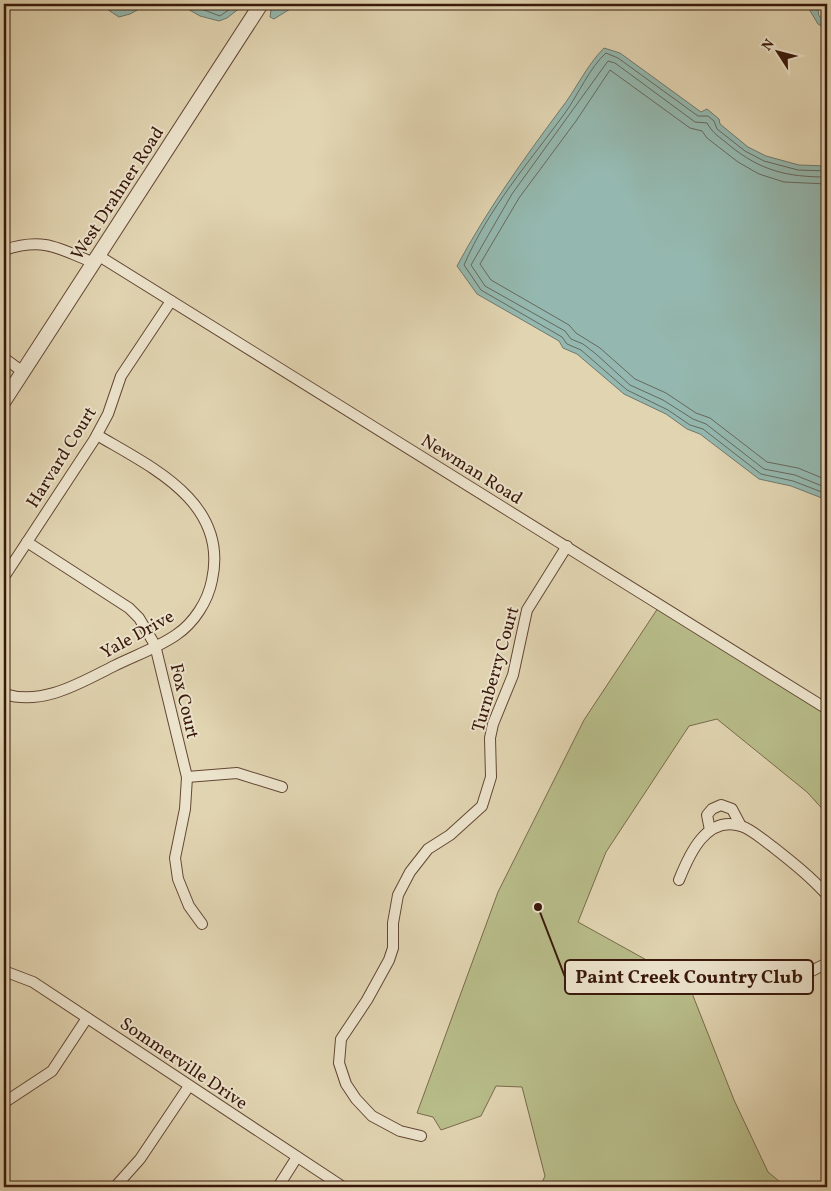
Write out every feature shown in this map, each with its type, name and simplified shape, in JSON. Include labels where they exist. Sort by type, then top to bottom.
[{"type":"street","name":"West Drahner Road","points":[[4,401],[261,4]]},
{"type":"street","name":"Newman Road","points":[[4,250],[32,242],[45,243],[97,259],[171,301],[567,546],[827,710]]},
{"type":"street","name":"Harvard Court","points":[[4,577],[97,434],[108,414],[121,376],[171,301]]},
{"type":"street","points":[[4,358],[23,372]]},
{"type":"street","name":"Yale Drive","points":[[4,694],[17,698],[55,694],[176,635],[196,616],[210,590],[215,569],[213,540],[198,506],[178,486],[97,434]]},
{"type":"street","name":"Fox Court","points":[[27,542],[129,608],[140,618],[155,645],[186,777],[186,809],[175,858],[178,879],[189,906],[202,924]]},
{"type":"street","name":"Turnberry Court","points":[[421,1136],[400,1131],[372,1116],[356,1099],[346,1084],[339,1063],[341,1040],[367,1000],[389,960],[393,948],[393,923],[398,895],[410,872],[428,849],[450,835],[482,806],[491,777],[490,738],[493,724],[513,675],[527,610],[567,546]]},
{"type":"street","points":[[186,777],[237,773],[282,786]]},
{"type":"street","points":[[710,830],[707,815],[712,809],[721,804],[732,808],[740,826]]},
{"type":"street","points":[[679,880],[686,861],[704,835],[710,830],[729,825],[740,826],[752,832],[800,869],[827,895]]},
{"type":"street","points":[[780,987],[827,962]]},
{"type":"street","name":"Sommerville Drive","points":[[4,971],[33,982],[343,1187]]},
{"type":"street","points":[[5,1102],[52,1071],[87,1018]]},
{"type":"street","points":[[115,1187],[140,1159],[189,1086]]},
{"type":"street","points":[[278,1187],[298,1157]]},
{"type":"green space","points":[[658,608],[827,714],[827,814],[807,792],[717,719],[689,726],[606,852],[578,922],[688,983],[734,1100],[768,1172],[786,1187],[540,1187],[545,1176],[522,1087],[496,1086],[481,1116],[441,1130],[433,1117],[417,1113],[498,892],[584,720]]},
{"type":"water","points":[[99,4],[148,4],[130,14],[119,17]]},
{"type":"water","points":[[179,4],[251,4],[241,7],[227,18],[219,21],[200,16]]},
{"type":"water","points":[[259,4],[273,9],[275,4],[298,4],[274,19],[270,17],[271,10]]},
{"type":"water","points":[[806,4],[817,4],[819,16],[827,23],[827,29],[818,24]]},
{"type":"water","points":[[604,48],[620,53],[701,112],[707,109],[719,119],[720,124],[748,147],[766,156],[799,165],[827,166],[827,500],[791,486],[759,479],[700,434],[687,429],[666,414],[624,394],[577,354],[563,348],[559,341],[477,294],[457,266],[506,186],[592,62]]},
{"type":"place","name":"Paint Creek Country Club","points":[[538,907]]}]
